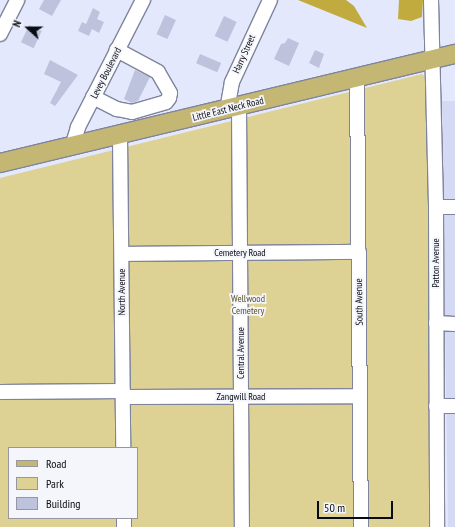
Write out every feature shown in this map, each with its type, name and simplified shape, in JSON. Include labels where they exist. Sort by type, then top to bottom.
[{"type":"main road","name":"Little East Neck Road","points":[[0,163],[120,136],[455,54]]},
{"type":"street","points":[[0,34],[17,0]]},
{"type":"street","name":"Levey Boulevard","points":[[72,146],[78,127],[143,0]]},
{"type":"street","name":"Harry Street","points":[[233,108],[229,90],[239,62],[270,0]]},
{"type":"street","name":"Patton Avenue","points":[[431,0],[436,207],[437,527]]},
{"type":"street","points":[[93,97],[117,109],[132,112],[166,102],[169,98],[170,93],[158,72],[118,50]]},
{"type":"street","name":"South Avenue","points":[[357,78],[361,527]]},
{"type":"street","name":"Central Avenue","points":[[233,108],[240,252],[242,527]]},
{"type":"street","name":"North Avenue","points":[[120,136],[123,447]]},
{"type":"street","points":[[436,207],[455,207]]},
{"type":"street","name":"Cemetery Road","points":[[122,254],[359,252]]},
{"type":"street","points":[[436,323],[455,324]]},
{"type":"street","name":"Zangwill Road","points":[[0,392],[241,397],[360,396]]},
{"type":"street","points":[[436,406],[455,406]]},
{"type":"shaded area","points":[[298,0],[346,0],[354,6],[367,28]]},
{"type":"shaded area","points":[[399,0],[423,0],[422,17],[411,21],[398,19]]},
{"type":"shaded area","points":[[442,101],[455,101],[455,527],[448,527]]},
{"type":"green space","name":"Wellwood Cemetery","points":[[422,74],[428,80],[433,527],[0,527],[0,178]]},
{"type":"building","points":[[44,0],[61,0],[52,16],[39,9]]},
{"type":"building","points":[[93,8],[100,12],[97,19],[104,22],[99,33],[92,29],[89,36],[78,31],[82,22],[86,24]]},
{"type":"building","points":[[165,15],[176,20],[167,39],[156,34]]},
{"type":"building","points":[[224,16],[237,22],[227,42],[215,36]]},
{"type":"building","points":[[29,25],[42,31],[34,48],[21,42]]},
{"type":"building","points":[[288,38],[299,43],[289,66],[274,59],[281,44],[285,43]]},
{"type":"building","points":[[315,50],[324,54],[319,68],[309,63]]},
{"type":"building","points":[[200,54],[221,63],[217,72],[196,63]]},
{"type":"building","points":[[50,60],[78,75],[55,106],[50,103],[61,82],[44,74]]},
{"type":"building","points":[[135,70],[150,77],[138,101],[132,103],[124,99]]}]
